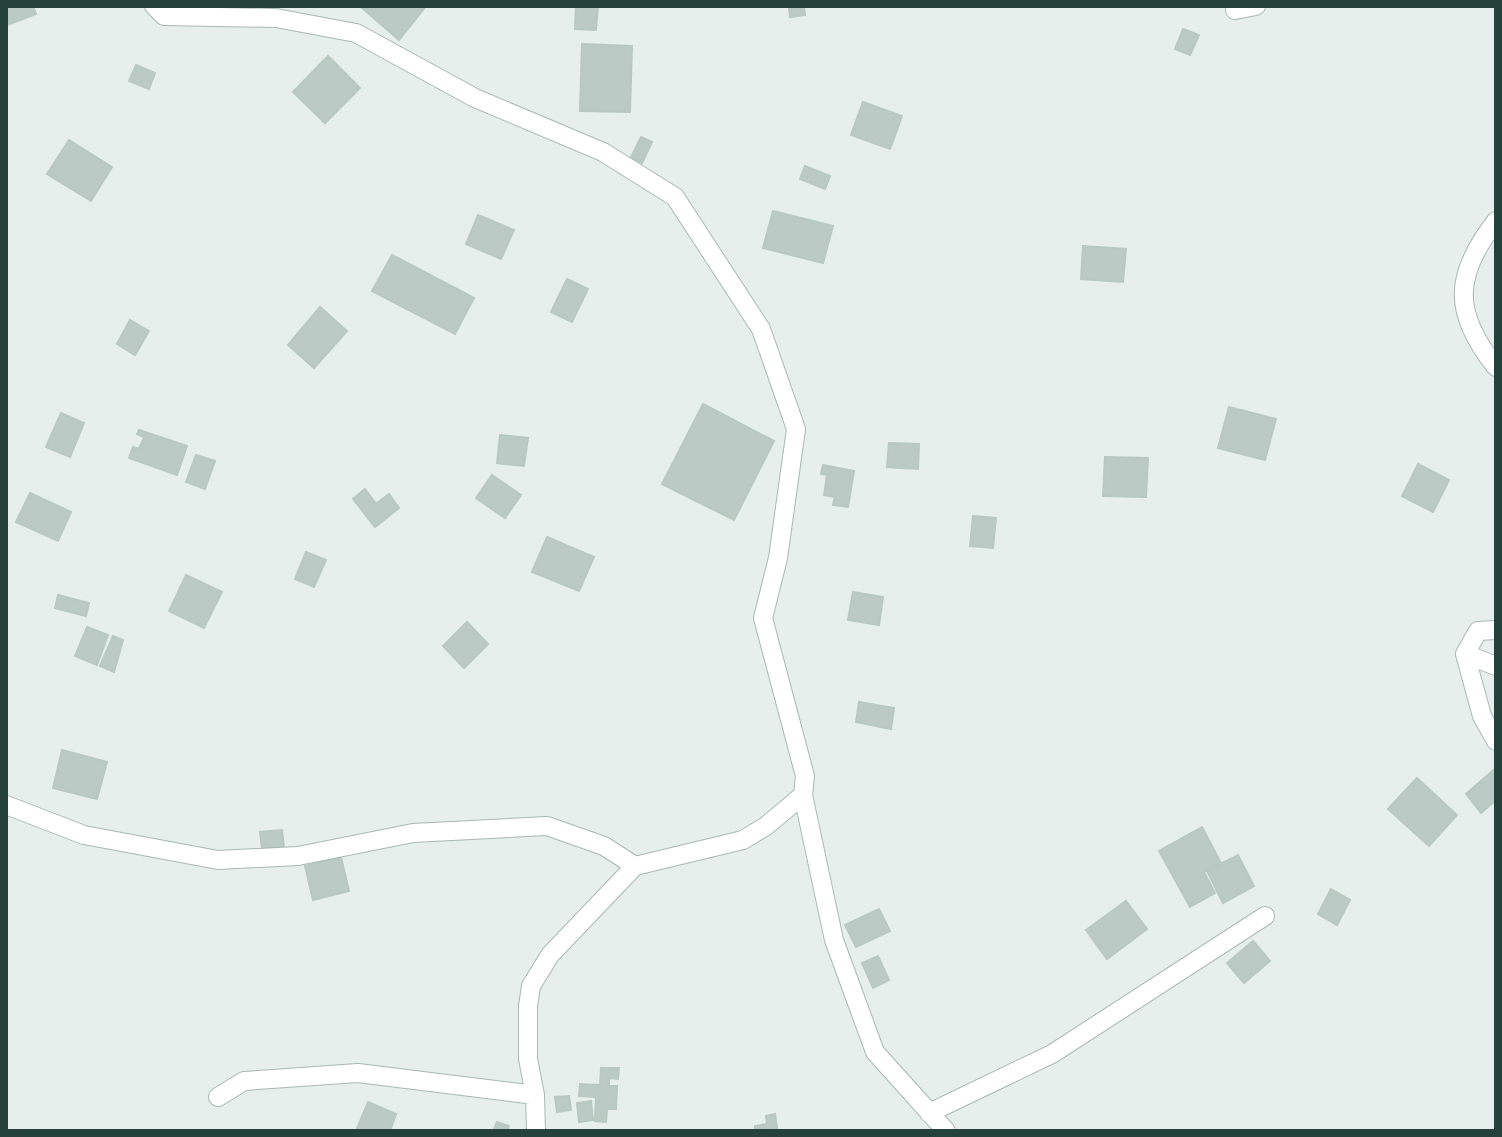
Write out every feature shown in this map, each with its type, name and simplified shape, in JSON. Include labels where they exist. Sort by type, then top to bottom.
[{"type":"street","points":[[154,6],[164,16],[276,18],[356,33],[475,98],[603,152],[675,197],[761,329],[796,429],[778,558],[763,618],[805,776],[803,795],[834,940],[875,1052],[946,1131]]},
{"type":"street","points":[[1235,10],[1256,6]]},
{"type":"street","points":[[1496,221],[1466,275],[1461,299],[1483,350],[1496,367]]},
{"type":"street","points":[[1496,630],[1478,631],[1465,654],[1482,716],[1496,741]]},
{"type":"street","points":[[1465,654],[1496,666]]},
{"type":"street","points":[[536,1131],[535,1095],[528,1059],[531,986],[550,955],[635,866],[743,840],[766,826],[803,795]]},
{"type":"street","points":[[6,805],[84,835],[218,860],[298,856],[413,833],[547,826],[604,846],[635,866]]},
{"type":"street","points":[[929,1113],[1052,1054],[1265,916]]},
{"type":"street","points":[[218,1097],[244,1081],[358,1073],[535,1095]]},
{"type":"building","points":[[6,6],[33,6],[36,14],[7,25]]},
{"type":"building","points":[[360,6],[426,6],[399,40]]},
{"type":"building","points":[[576,6],[598,6],[596,30],[575,29]]},
{"type":"building","points":[[804,7],[805,15],[790,17],[789,8]]},
{"type":"building","points":[[1183,29],[1199,35],[1190,55],[1175,49]]},
{"type":"building","points":[[582,44],[632,46],[630,112],[580,111]]},
{"type":"building","points":[[328,56],[360,88],[325,123],[293,92]]},
{"type":"building","points":[[136,65],[155,73],[149,89],[129,81]]},
{"type":"building","points":[[863,102],[902,116],[890,149],[851,135]]},
{"type":"building","points":[[641,137],[652,142],[642,163],[631,157]]},
{"type":"building","points":[[69,140],[112,167],[91,201],[47,174]]},
{"type":"building","points":[[805,166],[830,176],[825,189],[800,179]]},
{"type":"building","points":[[773,211],[833,226],[823,263],[763,248]]},
{"type":"building","points":[[478,215],[514,230],[501,259],[466,244]]},
{"type":"building","points":[[1083,246],[1126,249],[1123,282],[1081,279]]},
{"type":"building","points":[[392,255],[474,298],[455,334],[372,291]]},
{"type":"building","points":[[567,279],[588,289],[572,322],[551,312]]},
{"type":"building","points":[[320,307],[347,331],[314,368],[288,345]]},
{"type":"building","points":[[130,320],[149,331],[135,355],[117,344]]},
{"type":"building","points":[[703,404],[774,441],[734,520],[662,484]]},
{"type":"building","points":[[1229,407],[1276,419],[1265,460],[1218,448]]},
{"type":"building","points":[[61,413],[84,423],[70,457],[46,447]]},
{"type":"building","points":[[139,430],[187,446],[177,475],[129,458],[133,447],[139,449],[144,437],[137,434]]},
{"type":"building","points":[[500,435],[528,438],[524,466],[497,463]]},
{"type":"building","points":[[889,443],[919,444],[918,469],[887,467]]},
{"type":"building","points":[[196,455],[215,461],[205,489],[186,482]]},
{"type":"building","points":[[1105,457],[1148,458],[1146,497],[1103,496]]},
{"type":"building","points":[[1418,464],[1449,480],[1433,512],[1402,496]]},
{"type":"building","points":[[823,465],[854,471],[848,507],[833,505],[835,497],[824,495],[827,475],[821,474]]},
{"type":"building","points":[[492,475],[521,495],[505,518],[476,498]]},
{"type":"building","points":[[365,489],[376,504],[389,494],[399,508],[375,527],[353,499]]},
{"type":"building","points":[[30,493],[71,512],[58,541],[16,522]]},
{"type":"building","points":[[973,516],[996,518],[993,548],[970,546]]},
{"type":"building","points":[[547,537],[594,557],[579,591],[532,572]]},
{"type":"building","points":[[306,552],[326,560],[314,587],[295,579]]},
{"type":"building","points":[[186,575],[222,592],[204,628],[169,611]]},
{"type":"building","points":[[853,592],[883,597],[879,625],[848,620]]},
{"type":"building","points":[[58,595],[89,603],[86,616],[55,608]]},
{"type":"building","points":[[467,622],[488,644],[464,668],[443,646]]},
{"type":"building","points":[[87,627],[108,635],[97,665],[75,656]]},
{"type":"building","points":[[113,636],[123,640],[114,672],[100,666]]},
{"type":"building","points":[[859,702],[894,708],[891,729],[856,722]]},
{"type":"building","points":[[62,750],[107,762],[97,799],[53,788]]},
{"type":"building","points":[[1496,768],[1496,800],[1481,813],[1466,794]]},
{"type":"building","points":[[1417,778],[1457,815],[1429,846],[1388,809]]},
{"type":"building","points":[[1202,827],[1221,863],[1204,872],[1215,893],[1190,907],[1159,851]]},
{"type":"building","points":[[282,830],[284,847],[262,849],[260,832]]},
{"type":"building","points":[[1238,855],[1254,886],[1223,903],[1207,871]]},
{"type":"building","points":[[341,857],[349,891],[313,900],[305,866]]},
{"type":"building","points":[[1331,889],[1350,900],[1337,925],[1318,914]]},
{"type":"building","points":[[1126,901],[1147,929],[1107,959],[1086,930]]},
{"type":"building","points":[[879,909],[890,931],[856,947],[845,925]]},
{"type":"building","points":[[1253,941],[1270,961],[1244,983],[1227,963]]},
{"type":"building","points":[[878,956],[889,980],[873,988],[862,963]]},
{"type":"building","points":[[601,1068],[619,1068],[618,1079],[609,1078],[609,1086],[617,1086],[616,1109],[607,1109],[606,1122],[595,1121],[596,1097],[579,1096],[580,1084],[600,1085]]},
{"type":"building","points":[[569,1096],[571,1110],[557,1112],[555,1097]]},
{"type":"building","points":[[591,1101],[593,1120],[579,1122],[577,1103]]},
{"type":"building","points":[[368,1102],[396,1114],[390,1131],[356,1131]]},
{"type":"building","points":[[775,1114],[777,1128],[755,1131],[755,1126],[767,1124],[766,1116]]},
{"type":"building","points":[[497,1122],[509,1126],[507,1131],[493,1131]]}]
